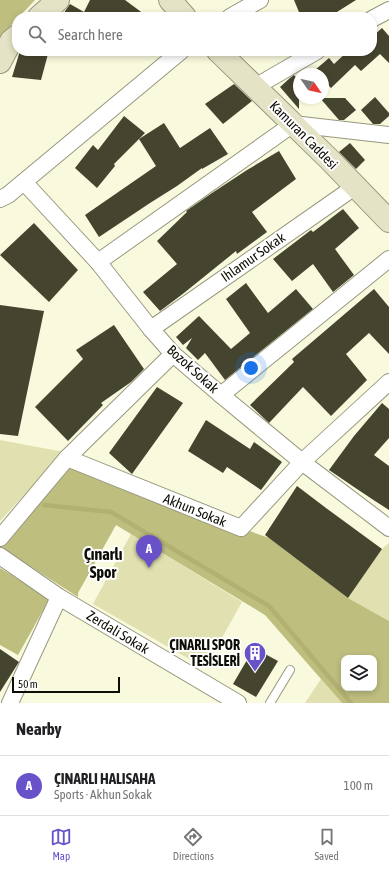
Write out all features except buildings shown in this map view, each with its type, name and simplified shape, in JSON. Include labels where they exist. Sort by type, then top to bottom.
[{"type":"street","points":[[45,12],[58,0]]},
{"type":"street","points":[[170,0],[181,12]]},
{"type":"street","points":[[239,12],[260,0]]},
{"type":"street","points":[[377,17],[389,10]]},
{"type":"street","points":[[0,62],[12,40]]},
{"type":"street","points":[[0,199],[8,195],[24,182],[174,56]]},
{"type":"street","name":"Kamuran Caddesi","points":[[223,56],[329,159],[389,221]]},
{"type":"street","points":[[255,87],[308,56]]},
{"type":"street","points":[[98,262],[293,124],[389,135]]},
{"type":"street","name":"Bozok Sokak","points":[[24,182],[98,262],[151,329],[173,354],[220,395],[302,462],[389,528]]},
{"type":"street","name":"Ihlamur Sokak","points":[[151,329],[356,186]]},
{"type":"street","points":[[220,395],[389,258]]},
{"type":"street","points":[[0,538],[66,458],[173,354]]},
{"type":"street","points":[[302,462],[389,382]]},
{"type":"street","name":"Akhun Sokak","points":[[66,458],[240,528],[302,462]]},
{"type":"street","name":"Zerdali Sokak","points":[[0,556],[59,597],[238,703]]},
{"type":"street","points":[[10,703],[59,597]]},
{"type":"lane","points":[[270,703],[290,670]]},
{"type":"green space","points":[[0,0],[35,0],[24,12],[12,12],[12,24],[5,32],[0,41]]},
{"type":"green space","points":[[0,440],[64,452],[0,521]]},
{"type":"green space","points":[[72,460],[269,538],[348,598],[389,621],[389,703],[342,703],[265,615],[116,525],[78,593],[78,597],[0,547]]},
{"type":"green space","points":[[131,534],[242,602],[205,668],[93,604]]},
{"type":"green space","points":[[389,543],[389,621],[348,598],[382,549]]},
{"type":"green space","points":[[0,568],[50,598],[18,655],[0,645]]},
{"type":"green space","points":[[321,679],[342,703],[305,703]]},
{"type":"waterway","points":[[44,505],[111,512],[269,606],[351,703]]},
{"type":"place","name":"ÇINARLI HALISAHA","points":[[149,568]]},
{"type":"place","name":"ÇINARLI SPOR TESİSLERİ","points":[[255,672]]},
{"type":"district","name":"Çınarlı Spor","points":[[103,563]]}]
